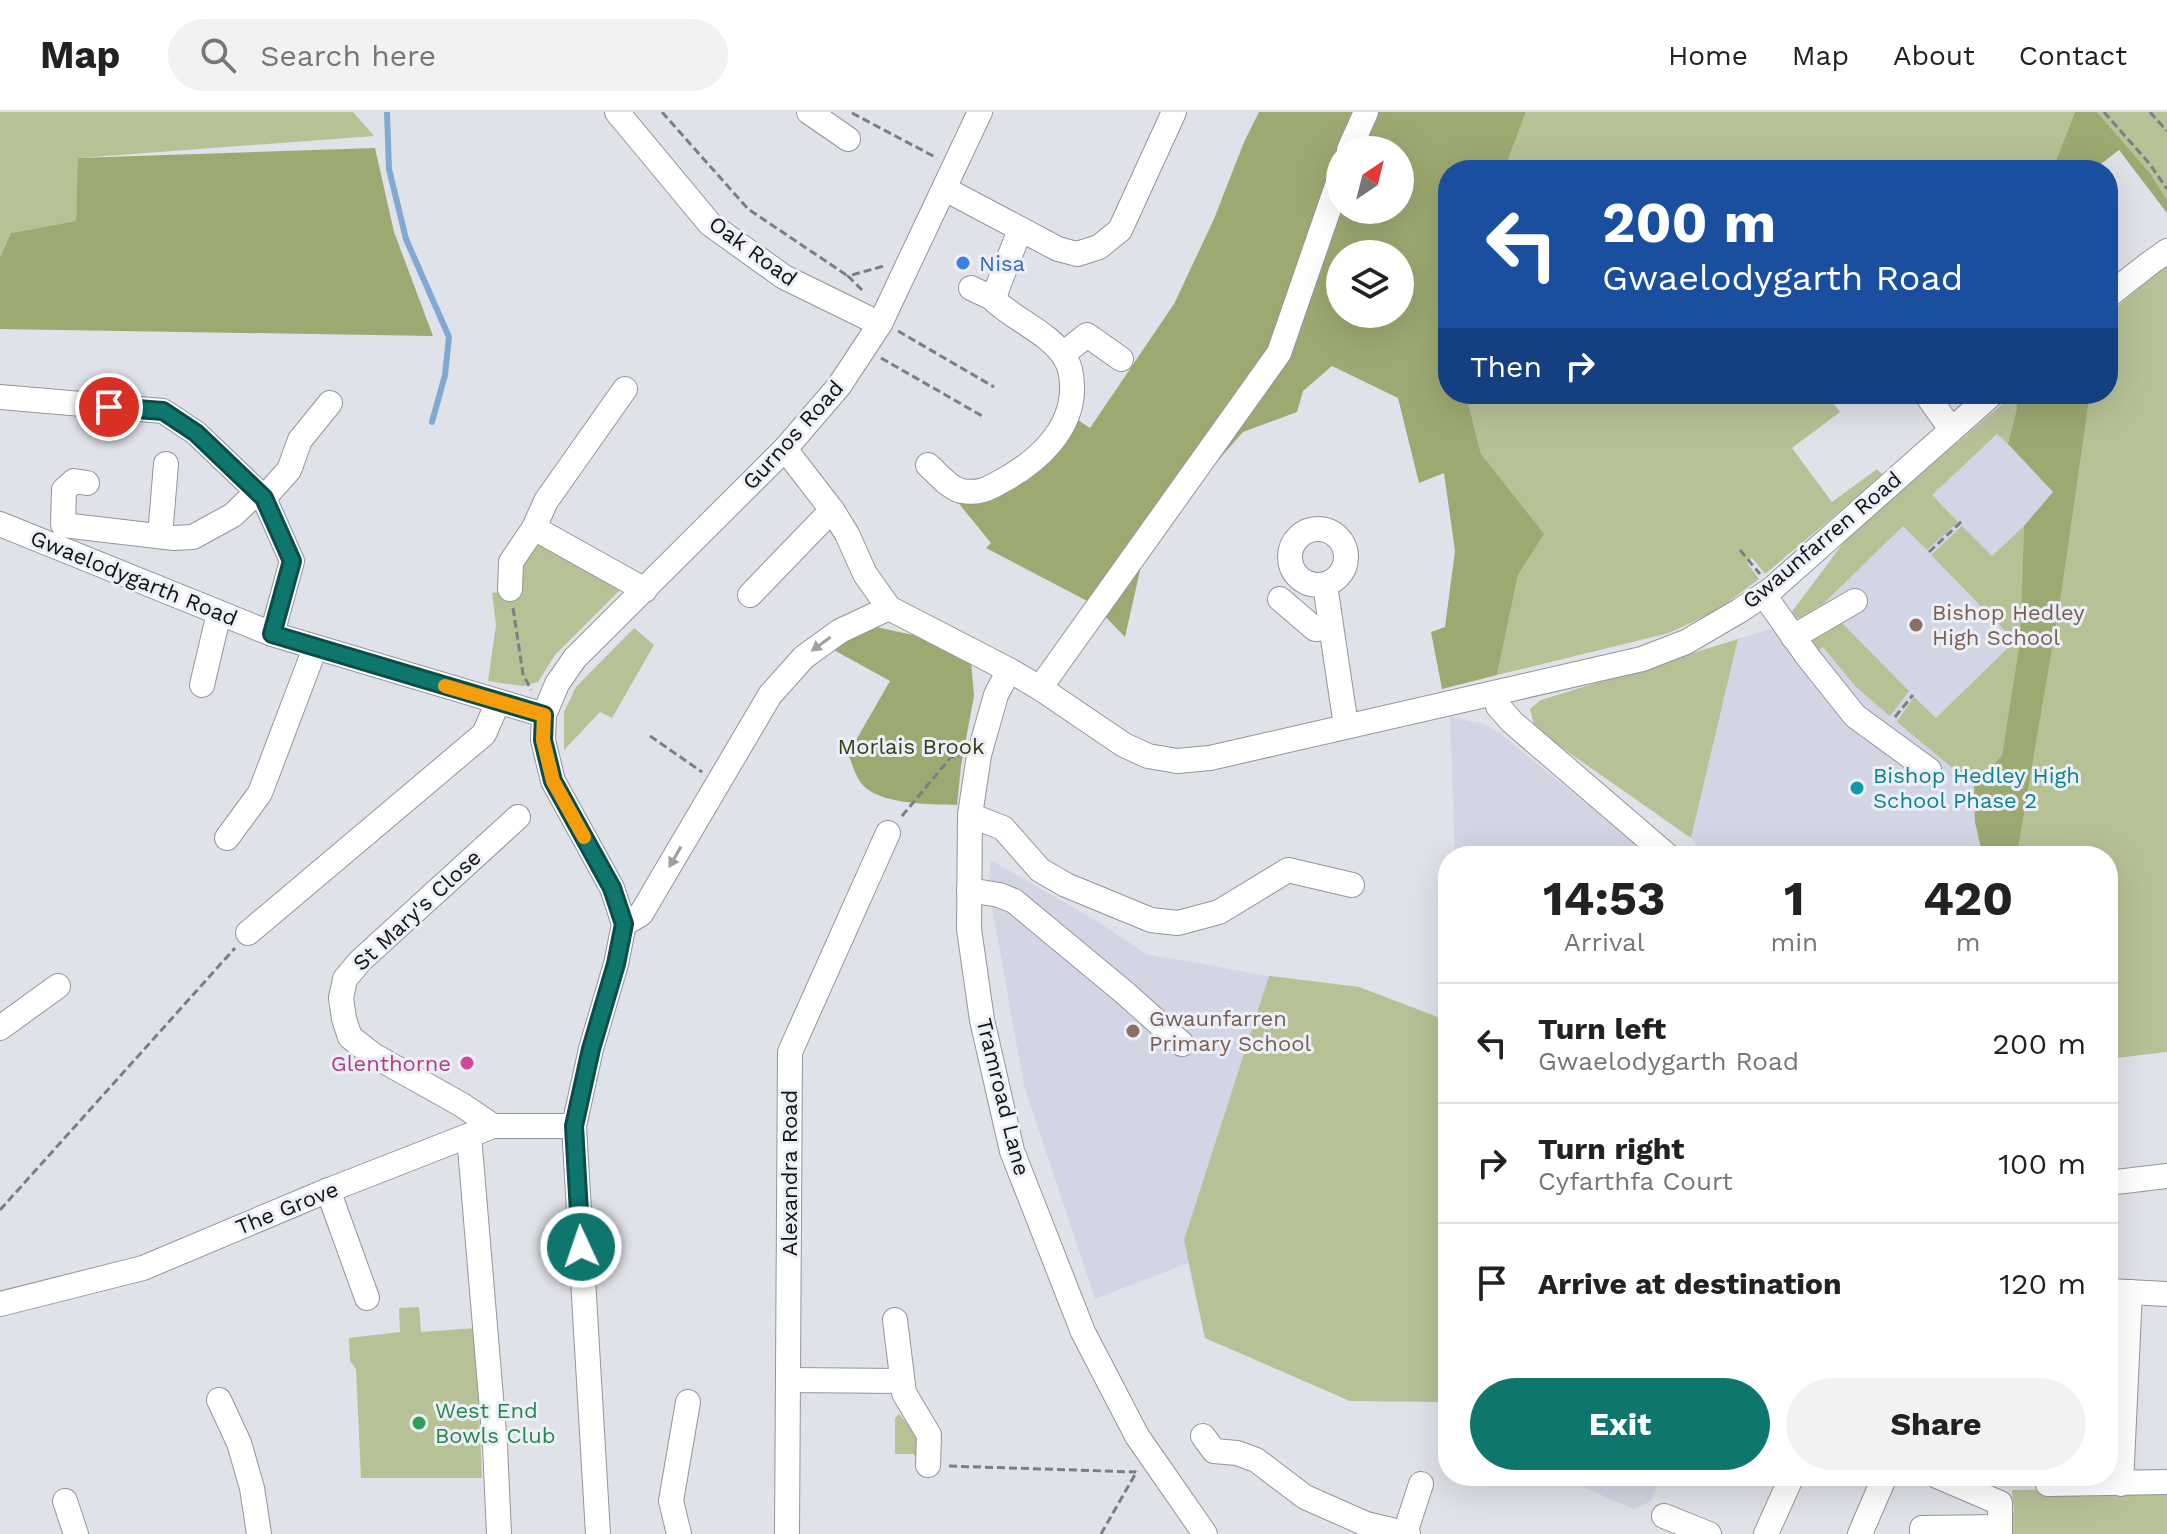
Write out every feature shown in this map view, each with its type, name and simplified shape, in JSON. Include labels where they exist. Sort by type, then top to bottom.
[{"type":"street","name":"Oak Road","points":[[617,112],[710,224],[784,277],[882,320]]},
{"type":"street","points":[[809,112],[848,139]]},
{"type":"street","name":"Gurnos Road","points":[[544,715],[557,684],[575,658],[785,449],[839,386],[882,320],[980,112]]},
{"type":"street","points":[[950,178],[1020,230],[1058,249],[1077,254],[1099,247],[1120,230],[1174,112]]},
{"type":"street","points":[[1355,136],[1366,112]]},
{"type":"street","points":[[1040,688],[1279,353],[1326,217]]},
{"type":"street","points":[[994,299],[1020,230]]},
{"type":"street","points":[[2118,288],[2167,251]]},
{"type":"street","points":[[928,465],[958,491],[981,493],[1019,472],[1047,447],[1063,426],[1072,399],[1072,374],[1055,344],[1006,311],[994,299],[971,288]]},
{"type":"street","points":[[1063,354],[1087,335],[1121,359]]},
{"type":"street","points":[[510,589],[511,562],[534,528],[546,501],[625,389]]},
{"type":"street","points":[[0,397],[163,411],[196,433],[261,495],[292,561],[272,634]]},
{"type":"street","points":[[87,483],[74,481],[64,490],[63,525],[174,538],[193,537],[233,515],[289,470],[300,440],[330,403]]},
{"type":"street","points":[[1933,404],[1951,429]]},
{"type":"street","name":"Gwaunfarren Road","points":[[889,608],[1040,688],[1124,745],[1148,756],[1177,761],[1210,758],[1642,659],[1686,642],[1763,586],[1980,404]]},
{"type":"street","points":[[624,924],[641,914],[770,695],[804,657],[840,631],[889,608],[865,574],[832,510],[785,449]]},
{"type":"street","points":[[160,536],[166,464]]},
{"type":"street","points":[[750,595],[832,510]]},
{"type":"street","name":"Gwaelodygarth Road","points":[[0,524],[272,634],[544,715]]},
{"type":"street","points":[[534,528],[645,590]]},
{"type":"street","points":[[1325,585],[1346,726]]},
{"type":"street","points":[[1763,586],[1793,637],[1855,716],[1929,770]]},
{"type":"street","points":[[1280,599],[1315,629],[1330,628]]},
{"type":"street","points":[[1793,637],[1855,601]]},
{"type":"street","points":[[202,685],[219,613]]},
{"type":"street","points":[[227,838],[260,793],[315,648]]},
{"type":"street","name":"Tramroad Lane","points":[[1009,670],[996,695],[979,755],[970,815],[969,929],[982,1020],[1012,1151],[1083,1332],[1137,1436],[1142,1462],[1205,1534]]},
{"type":"street","points":[[1495,694],[1498,706],[1512,722],[1656,846]]},
{"type":"street","points":[[248,933],[484,734],[498,702]]},
{"type":"street","points":[[544,715],[543,740],[553,781],[612,888],[624,924],[574,1126],[598,1534]]},
{"type":"street","points":[[970,815],[1003,828],[1040,870],[1066,885],[1151,920],[1178,923],[1219,912],[1288,870],[1352,885]]},
{"type":"street","name":"St Mary's Close","points":[[493,1126],[373,1055],[350,1037],[341,998],[345,979],[360,961],[518,817]]},
{"type":"street","name":"Alexandra Road","points":[[787,1534],[790,1052],[888,833]]},
{"type":"street","points":[[969,890],[1014,901],[1182,1044]]},
{"type":"street","points":[[0,1028],[58,986]]},
{"type":"street","name":"The Grove","points":[[0,1304],[143,1268],[328,1190],[493,1126],[574,1126]]},
{"type":"street","points":[[469,1136],[495,1445],[499,1534]]},
{"type":"street","points":[[2118,1183],[2167,1176]]},
{"type":"street","points":[[328,1190],[367,1298]]},
{"type":"street","points":[[2167,1294],[2119,1292],[2121,1484],[2167,1482]]},
{"type":"street","points":[[895,1320],[904,1393],[929,1435],[928,1465]]},
{"type":"street","points":[[788,1380],[902,1381]]},
{"type":"street","points":[[219,1400],[239,1443],[252,1488],[259,1534]]},
{"type":"street","points":[[679,1534],[671,1501],[688,1402]]},
{"type":"street","points":[[1203,1436],[1214,1451],[1237,1453],[1256,1460],[1305,1497],[1366,1524],[1407,1534],[1421,1484]]},
{"type":"street","points":[[1766,1534],[1788,1486]]},
{"type":"street","points":[[1860,1534],[1881,1486]]},
{"type":"street","points":[[1922,1534],[1922,1528],[2000,1530],[2000,1503],[1973,1486]]},
{"type":"street","points":[[65,1501],[76,1534]]},
{"type":"path","points":[[662,112],[748,209],[848,276],[882,320],[994,387]]},
{"type":"path","points":[[849,112],[950,178]]},
{"type":"path","points":[[2104,112],[2149,163],[2167,189]]},
{"type":"path","points":[[2150,112],[2167,131]]},
{"type":"path","points":[[848,276],[911,259]]},
{"type":"path","points":[[864,348],[984,417]]},
{"type":"path","points":[[1929,552],[1962,521]]},
{"type":"path","points":[[1740,550],[1763,586]]},
{"type":"path","points":[[510,589],[523,674],[544,715]]},
{"type":"path","points":[[1893,719],[1913,695]]},
{"type":"path","points":[[650,736],[718,783]]},
{"type":"path","points":[[888,833],[951,757],[979,755]]},
{"type":"path","points":[[0,1210],[248,933]]},
{"type":"path","points":[[928,1465],[1142,1462]]},
{"type":"path","points":[[1101,1534],[1142,1462]]},
{"type":"shaded area","name":"Bishop Hedley High School","points":[[2002,404],[2088,404],[2019,846],[1698,846],[1691,838],[1738,639],[1773,628],[1788,617],[1850,534]]},
{"type":"shaded area","points":[[1450,717],[1481,723],[1501,734],[1639,846],[1455,846]]},
{"type":"shaded area","points":[[991,860],[1097,921],[1146,954],[1269,976],[1359,987],[1438,1017],[1438,1402],[1350,1401],[1205,1338],[1188,1263],[1095,1299],[1024,1086],[988,884]]},
{"type":"shaded area","points":[[1580,1486],[1657,1486],[1651,1501],[1634,1509]]},
{"type":"green space","points":[[0,112],[353,112],[374,136],[79,158],[76,221],[11,233],[0,257]]},
{"type":"green space","points":[[1259,112],[1526,112],[1508,160],[1438,160],[1438,404],[1468,404],[1481,454],[1544,534],[1518,575],[1497,675],[1442,689],[1431,632],[1445,627],[1455,551],[1444,473],[1419,483],[1398,398],[1332,366],[1303,391],[1297,412],[1243,432],[1206,474],[1141,566],[1125,637],[1093,604],[986,548],[991,543],[956,500],[1075,418],[1090,428],[1174,304]]},
{"type":"green space","points":[[1526,112],[2075,112],[2056,160],[1508,160]]},
{"type":"green space","points":[[2075,112],[2097,112],[2150,173],[2167,200],[2167,213],[2119,150],[2106,160],[2056,160]]},
{"type":"green space","points":[[2097,112],[2167,112],[2167,200],[2150,173]]},
{"type":"green space","points":[[375,148],[394,232],[433,336],[0,329],[0,257],[11,233],[76,221],[78,158]]},
{"type":"green space","points":[[2167,265],[2167,1052],[2118,1058],[2118,846],[2019,846],[2061,596],[2089,404],[2118,404],[2118,306]]},
{"type":"green space","points":[[1468,404],[1834,404],[1840,412],[1792,448],[1832,502],[1877,469],[1883,475],[1765,574],[1752,558],[1746,561],[1759,579],[1716,611],[1669,633],[1497,675],[1518,575],[1543,534],[1481,454]]},
{"type":"green space","points":[[2002,404],[2017,404],[2008,444],[1997,434],[1932,495],[1958,522],[1927,550],[1903,526],[1823,604],[1800,618],[1788,617],[1850,534]]},
{"type":"green space","points":[[2017,404],[2089,404],[2061,596],[2019,846],[1980,846],[1975,822],[1974,786],[2002,755],[2020,641],[2024,526],[2053,492],[2008,444]]},
{"type":"green space","points":[[1962,526],[1992,556],[2024,526],[2020,641],[2002,755],[1974,786],[1897,722],[1914,697],[1936,718],[2015,641],[1931,555]]},
{"type":"green space","points":[[543,541],[620,590],[555,655],[538,682],[523,686],[488,681],[496,625],[492,593],[514,590],[516,567],[533,542]]},
{"type":"green space","points":[[1838,619],[1909,691],[1890,716],[1856,687],[1823,647],[1811,655],[1807,641]]},
{"type":"green space","name":"Morlais Brook","points":[[876,627],[927,638],[971,662],[974,696],[957,805],[906,802],[879,796],[861,783],[855,773],[848,754],[890,681],[832,649]]},
{"type":"green space","points":[[634,628],[654,645],[612,718],[600,712],[564,750],[564,712],[576,687]]},
{"type":"green space","points":[[1738,639],[1691,838],[1535,729],[1530,709],[1541,700]]},
{"type":"green space","points":[[1269,976],[1359,987],[1438,1017],[1438,1402],[1350,1401],[1205,1338],[1184,1240]]},
{"type":"green space","name":"West End Bowls Club","points":[[419,1307],[421,1332],[476,1328],[482,1478],[361,1478],[356,1369],[350,1361],[349,1338],[400,1332],[399,1308]]},
{"type":"green space","points":[[899,1414],[917,1435],[919,1458],[913,1454],[895,1454],[895,1418]]},
{"type":"green space","points":[[2167,1488],[2167,1534],[2010,1534],[2010,1515],[2014,1512],[2012,1490]]},
{"type":"waterway","points":[[387,112],[389,169],[406,239],[449,337],[445,375],[432,422]]},
{"type":"slow traffic","points":[[445,686],[544,715],[543,740],[553,781],[584,837]]},
{"type":"place","name":"Nisa","points":[[963,263]]},
{"type":"place","name":"Bishop Hedley High School","points":[[1916,625]]},
{"type":"place","name":"Bishop Hedley High School Phase 2","points":[[1857,788]]},
{"type":"place","name":"Gwaunfarren Primary School","points":[[1133,1031]]},
{"type":"place","name":"Glenthorne","points":[[467,1063]]},
{"type":"place","name":"West End Bowls Club","points":[[419,1423]]},
{"type":"route","points":[[109,407],[163,411],[196,433],[264,498],[292,561],[272,634],[544,715],[543,740],[553,781],[612,888],[624,924],[574,1126],[581,1247]]}]
